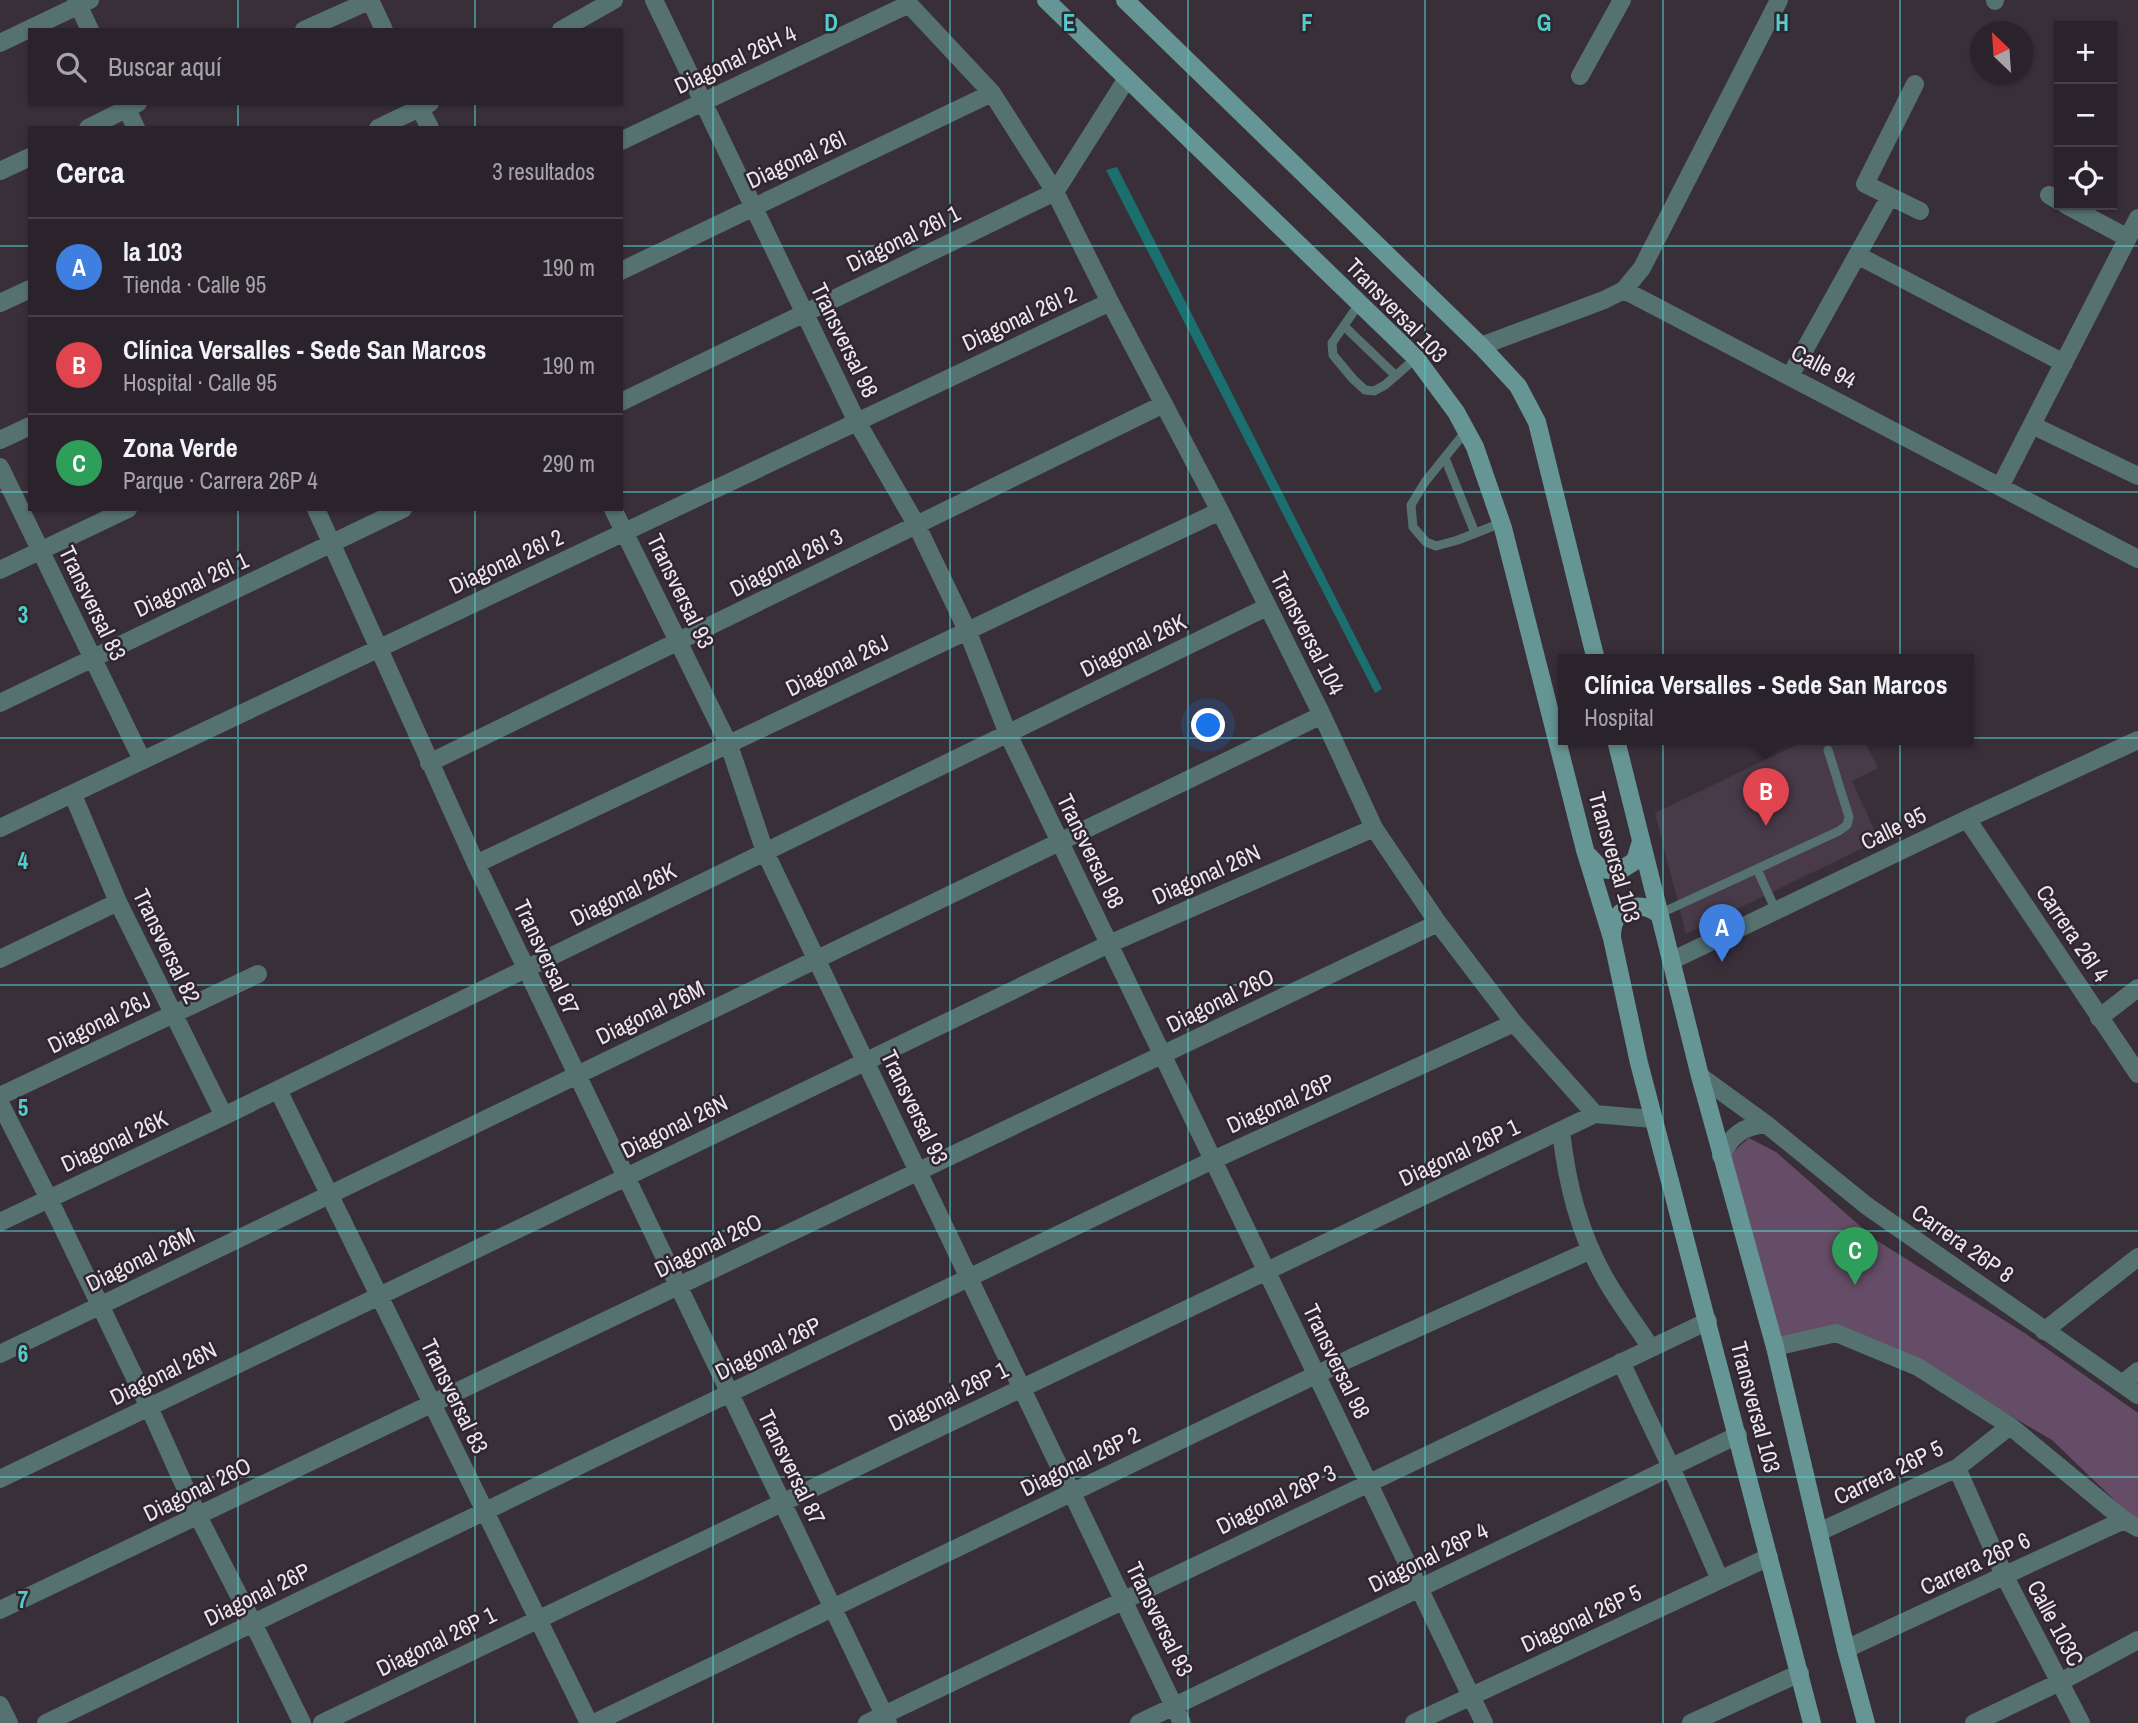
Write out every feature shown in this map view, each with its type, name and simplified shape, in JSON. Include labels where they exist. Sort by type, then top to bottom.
[{"type":"street","points":[[308,28],[371,0],[383,28]]},
{"type":"street","points":[[565,28],[614,0]]},
{"type":"street","name":"Transversal 98","points":[[654,0],[857,422],[916,523],[967,629],[1007,734],[1484,1723]]},
{"type":"street","name":"Transversal 103","points":[[1046,0],[1416,358],[1456,412],[1475,447],[1501,523],[1558,745]]},
{"type":"street","points":[[1580,76],[1622,0]]},
{"type":"street","points":[[1481,346],[1624,290],[1642,268],[1779,0]]},
{"type":"street","points":[[30,28],[81,2],[89,28]]},
{"type":"street","points":[[907,2],[992,93]]},
{"type":"street","name":"Diagonal 26H 4","points":[[623,140],[907,2]]},
{"type":"street","name":"Transversal 103","points":[[1130,2],[1481,346],[1518,386],[1537,422],[1595,654]]},
{"type":"street","points":[[0,43],[28,29]]},
{"type":"street","points":[[1055,192],[1126,80]]},
{"type":"street","points":[[1915,84],[1865,184],[1920,211]]},
{"type":"street","name":"Transversal 104","points":[[992,93],[1055,192],[1220,511],[1322,715],[1374,828],[1438,923],[1514,1023],[1595,1114]]},
{"type":"street","name":"Diagonal 26I","points":[[623,270],[992,93]]},
{"type":"street","points":[[92,126],[130,105],[135,126]]},
{"type":"street","points":[[382,126],[422,105],[429,126]]},
{"type":"street","points":[[0,171],[28,158]]},
{"type":"street","name":"Diagonal 26I 1","points":[[623,401],[1055,192]]},
{"type":"street","points":[[1790,376],[1889,198]]},
{"type":"street","points":[[2076,210],[2128,238]]},
{"type":"street","points":[[2001,485],[2138,218]]},
{"type":"street","points":[[1857,255],[2064,363]]},
{"type":"street","points":[[0,303],[28,290]]},
{"type":"street","name":"Calle 94","points":[[1624,290],[2138,559]]},
{"type":"street","name":"Diagonal 26I 2","points":[[0,828],[1110,302]]},
{"type":"street","name":"Diagonal 26I 3","points":[[429,762],[679,643],[916,523],[1164,404]]},
{"type":"street","points":[[2032,425],[2138,476]]},
{"type":"street","points":[[0,440],[28,427]]},
{"type":"street","name":"Transversal 83","points":[[0,467],[142,760]]},
{"type":"street","points":[[0,570],[124,511]]},
{"type":"street","name":"Transversal 87","points":[[317,511],[525,969],[886,1719]]},
{"type":"street","name":"Diagonal 26I 1","points":[[0,703],[399,511]]},
{"type":"street","name":"Transversal 93","points":[[614,511],[729,745],[765,852],[1182,1723]]},
{"type":"street","name":"Diagonal 26J","points":[[476,864],[1220,511]]},
{"type":"street","name":"Diagonal 26K","points":[[0,1222],[278,1090],[1267,607]]},
{"type":"street","name":"Diagonal 26M","points":[[0,1354],[1322,715]]},
{"type":"street","name":"Calle 95","points":[[1671,961],[2138,740]]},
{"type":"street","name":"Transversal 103","points":[[1558,745],[1585,850],[1612,938],[1653,1119],[1812,1723]]},
{"type":"street","name":"Transversal 103","points":[[1617,745],[1721,1156],[1776,1347],[1846,1649],[1866,1723]]},
{"type":"street","name":"Transversal 82","points":[[73,795],[118,902],[224,1116]]},
{"type":"street","name":"Carrera 26I 4","points":[[1967,819],[2138,1074]]},
{"type":"street","name":"Diagonal 26N","points":[[0,1479],[1109,944],[1374,828]]},
{"type":"street","points":[[1585,850],[1601,869],[1619,871],[1635,861],[1640,849],[1640,835]]},
{"type":"street","points":[[0,959],[118,902]]},
{"type":"street","points":[[1612,938],[1616,917],[1631,907],[1647,906],[1659,914]]},
{"type":"street","name":"Diagonal 26O","points":[[0,1610],[1438,923]]},
{"type":"street","name":"Diagonal 26J","points":[[0,1096],[258,974]]},
{"type":"street","points":[[2099,1018],[2138,988]]},
{"type":"street","name":"Diagonal 26P","points":[[46,1723],[1213,1160],[1514,1023]]},
{"type":"street","name":"Carrera 26P 8","points":[[1700,1076],[1766,1124],[1867,1206],[2138,1395]]},
{"type":"street","name":"Transversal 83","points":[[278,1090],[538,1620],[592,1723]]},
{"type":"street","points":[[0,1103],[149,1407],[198,1516],[302,1723]]},
{"type":"street","points":[[1595,1114],[1653,1119]]},
{"type":"street","name":"Diagonal 26P 1","points":[[322,1723],[1595,1114]]},
{"type":"street","points":[[1721,1156],[1733,1136],[1754,1125],[1766,1124]]},
{"type":"street","points":[[1562,1131],[1570,1192],[1581,1230],[1605,1280],[1651,1348]]},
{"type":"street","name":"Diagonal 26P 2","points":[[592,1723],[1316,1374],[1591,1250]]},
{"type":"street","points":[[2044,1331],[2138,1257]]},
{"type":"street","name":"Diagonal 26P 3","points":[[867,1723],[886,1719],[1124,1600],[1708,1321]]},
{"type":"street","points":[[1776,1347],[1836,1334],[1918,1367],[2010,1426],[2131,1524]]},
{"type":"street","points":[[1621,1362],[1671,1467],[1720,1580]]},
{"type":"street","points":[[2122,1384],[2138,1371]]},
{"type":"street","name":"Carrera 26P 5","points":[[1819,1532],[1957,1468],[2010,1426]]},
{"type":"street","name":"Diagonal 26P 4","points":[[1139,1723],[1738,1435]]},
{"type":"street","name":"Calle 103C","points":[[1957,1468],[2004,1577],[2081,1723]]},
{"type":"street","name":"Carrera 26P 6","points":[[1846,1649],[2004,1577],[2131,1524]]},
{"type":"street","name":"Diagonal 26P 5","points":[[1414,1723],[1769,1557]]},
{"type":"street","points":[[1974,1723],[2060,1682],[2138,1640]]},
{"type":"street","points":[[1691,1723],[1800,1673]]},
{"type":"street","points":[[0,1705],[9,1723]]},
{"type":"lane","points":[[1359,304],[1332,343],[1333,355],[1353,379],[1365,390],[1374,391],[1416,358]]},
{"type":"lane","points":[[1344,326],[1396,376]]},
{"type":"lane","points":[[1466,431],[1411,505],[1413,527],[1426,542],[1436,546],[1501,523]]},
{"type":"lane","points":[[1445,458],[1475,533]]},
{"type":"lane","points":[[1659,914],[1847,825],[1849,817],[1828,750]]},
{"type":"lane","points":[[1757,869],[1776,911]]},
{"type":"shaded area","points":[[1117,167],[1382,689],[1375,693],[1106,170]]},
{"type":"shaded area","points":[[1796,745],[1866,745],[1878,768],[1852,781],[1879,840],[1686,934],[1655,813]]},
{"type":"shaded area","points":[[1749,1138],[1776,1152],[1876,1240],[2026,1334],[2138,1413],[2138,1519],[2128,1513],[2052,1440],[1918,1361],[1837,1330],[1778,1343],[1727,1157]]},
{"type":"place","name":"Clínica Versalles - Sede San Marcos","points":[[1766,826]]},
{"type":"place","name":"la 103","points":[[1722,962]]},
{"type":"place","name":"Zona Verde","points":[[1855,1285]]}]
